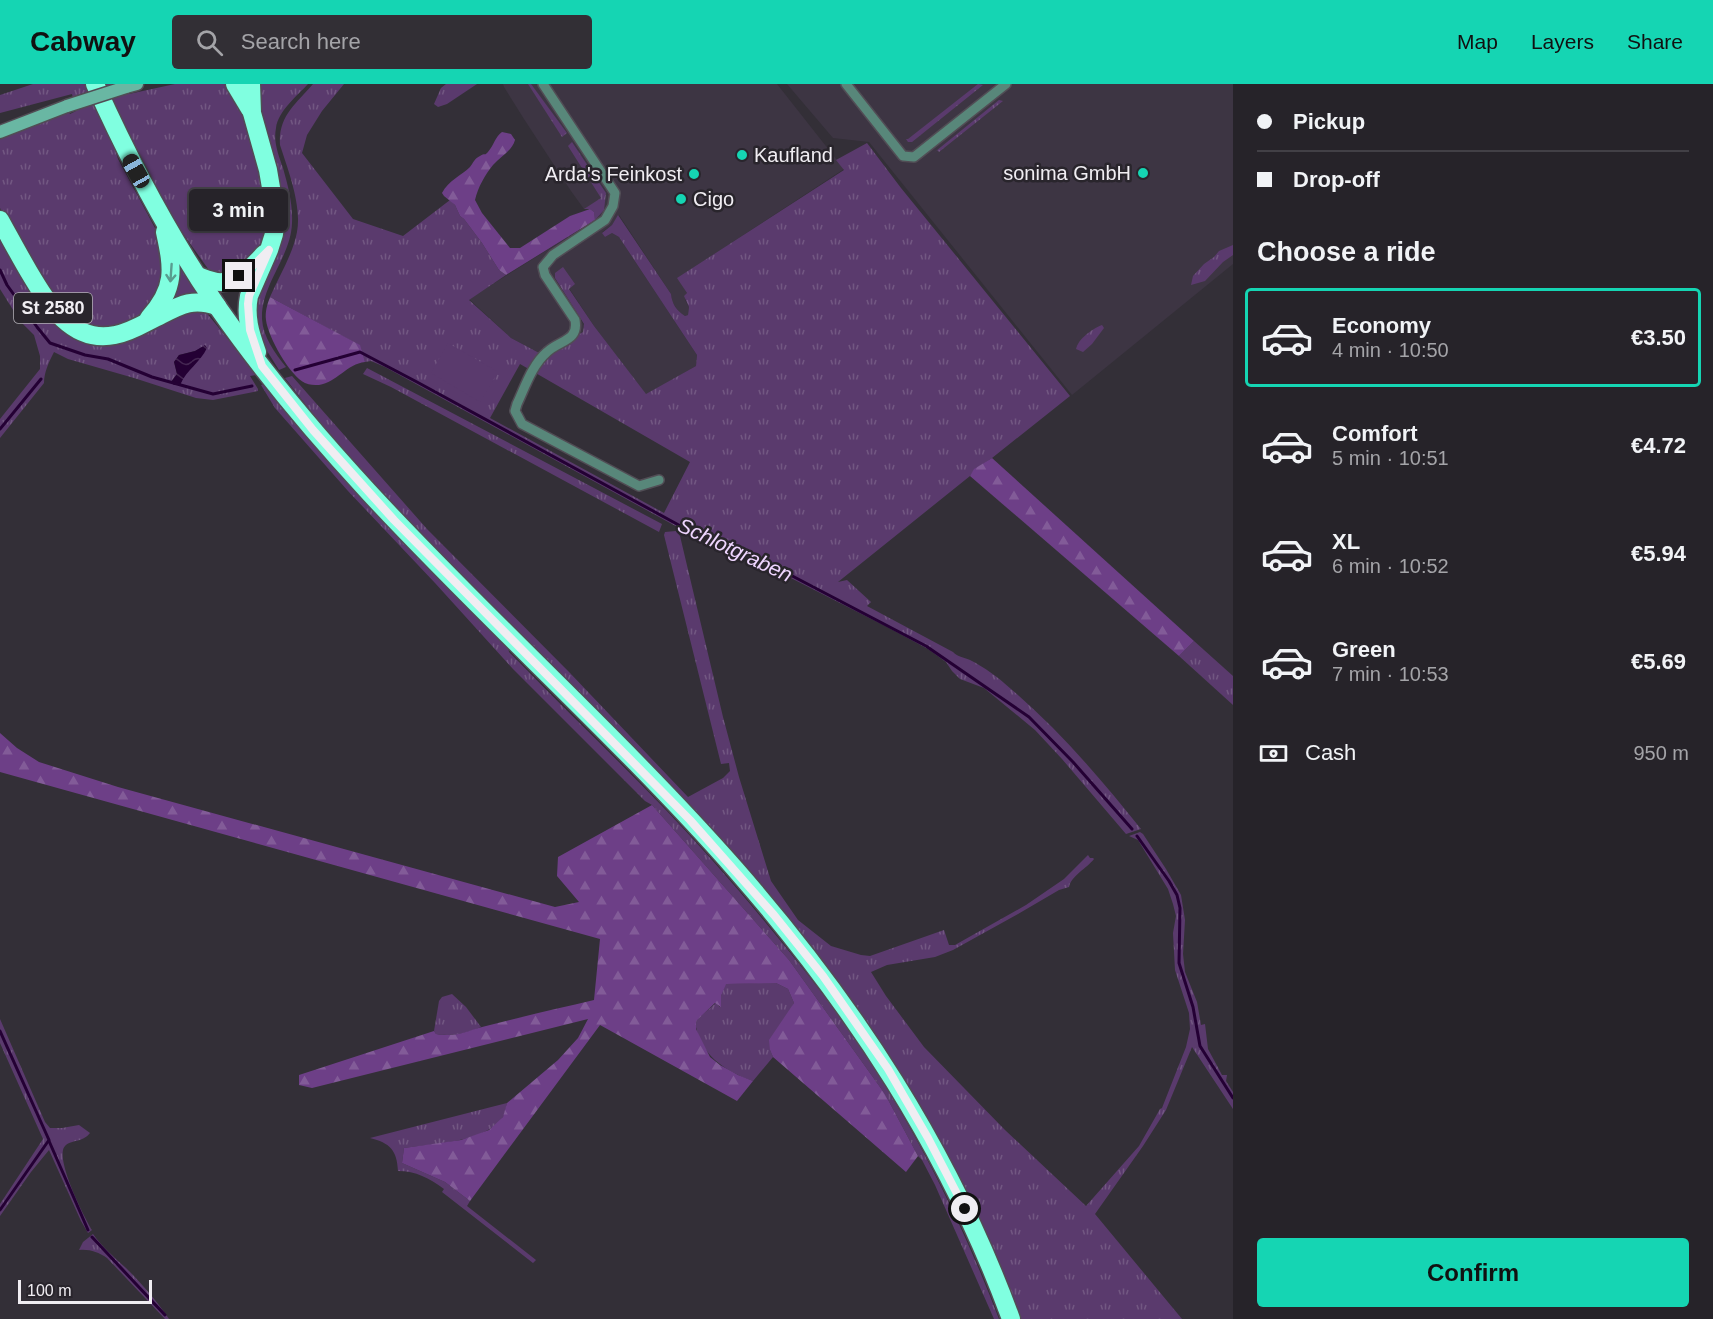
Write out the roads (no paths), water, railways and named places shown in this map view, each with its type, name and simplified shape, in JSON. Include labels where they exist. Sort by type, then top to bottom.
[{"type":"highway","points":[[95,84],[128,155],[198,276],[217,306],[313,430],[394,520],[690,820],[810,960],[870,1043],[906,1098],[972,1224],[1011,1319]]},
{"type":"highway","points":[[242,87],[268,170],[275,207],[276,225],[248,304],[250,330],[262,366]]},
{"type":"highway","points":[[144,324],[164,300],[171,280],[171,259],[162,216]]},
{"type":"highway","name":"St 2580","points":[[0,220],[40,291],[58,314],[74,328],[84,333],[104,336],[124,333],[192,302],[207,302],[217,306]]},
{"type":"highway","points":[[198,276],[216,282],[230,281],[253,266],[269,250]]},
{"type":"street","points":[[543,84],[615,193],[613,206],[604,220],[554,255],[543,267],[545,275],[575,320],[577,328],[574,335],[548,350],[538,361],[516,404],[515,411],[522,424],[639,486],[659,480]]},
{"type":"street","points":[[846,84],[903,156],[914,157],[1006,84]]},
{"type":"street","points":[[0,132],[67,106],[132,86]]},
{"type":"water","points":[[205,345],[207,348],[204,353],[180,385],[174,385],[171,382],[177,374],[174,362],[179,355],[195,351]]},
{"type":"waterway","points":[[0,270],[7,285],[50,343],[85,355],[108,359],[152,377],[213,394],[252,386]]},
{"type":"waterway","name":"Schlotgraben","points":[[295,370],[360,352],[686,529],[737,547],[926,646],[1029,717],[1073,762],[1132,829]]},
{"type":"waterway","points":[[0,429],[41,379]]},
{"type":"waterway","name":"Schlotgraben","points":[[1137,836],[1177,895],[1180,908],[1179,963],[1193,1007],[1200,1046],[1233,1098]]},
{"type":"waterway","points":[[0,1031],[49,1140],[0,1210]]},
{"type":"waterway","points":[[49,1141],[88,1230]]},
{"type":"waterway","points":[[92,1237],[165,1315]]},
{"type":"place","name":"Kaufland","points":[[742,155]]},
{"type":"place","name":"sonima GmbH","points":[[1143,173]]},
{"type":"place","name":"Arda's Feinkost","points":[[694,174]]},
{"type":"place","name":"Cigo","points":[[681,199]]}]
